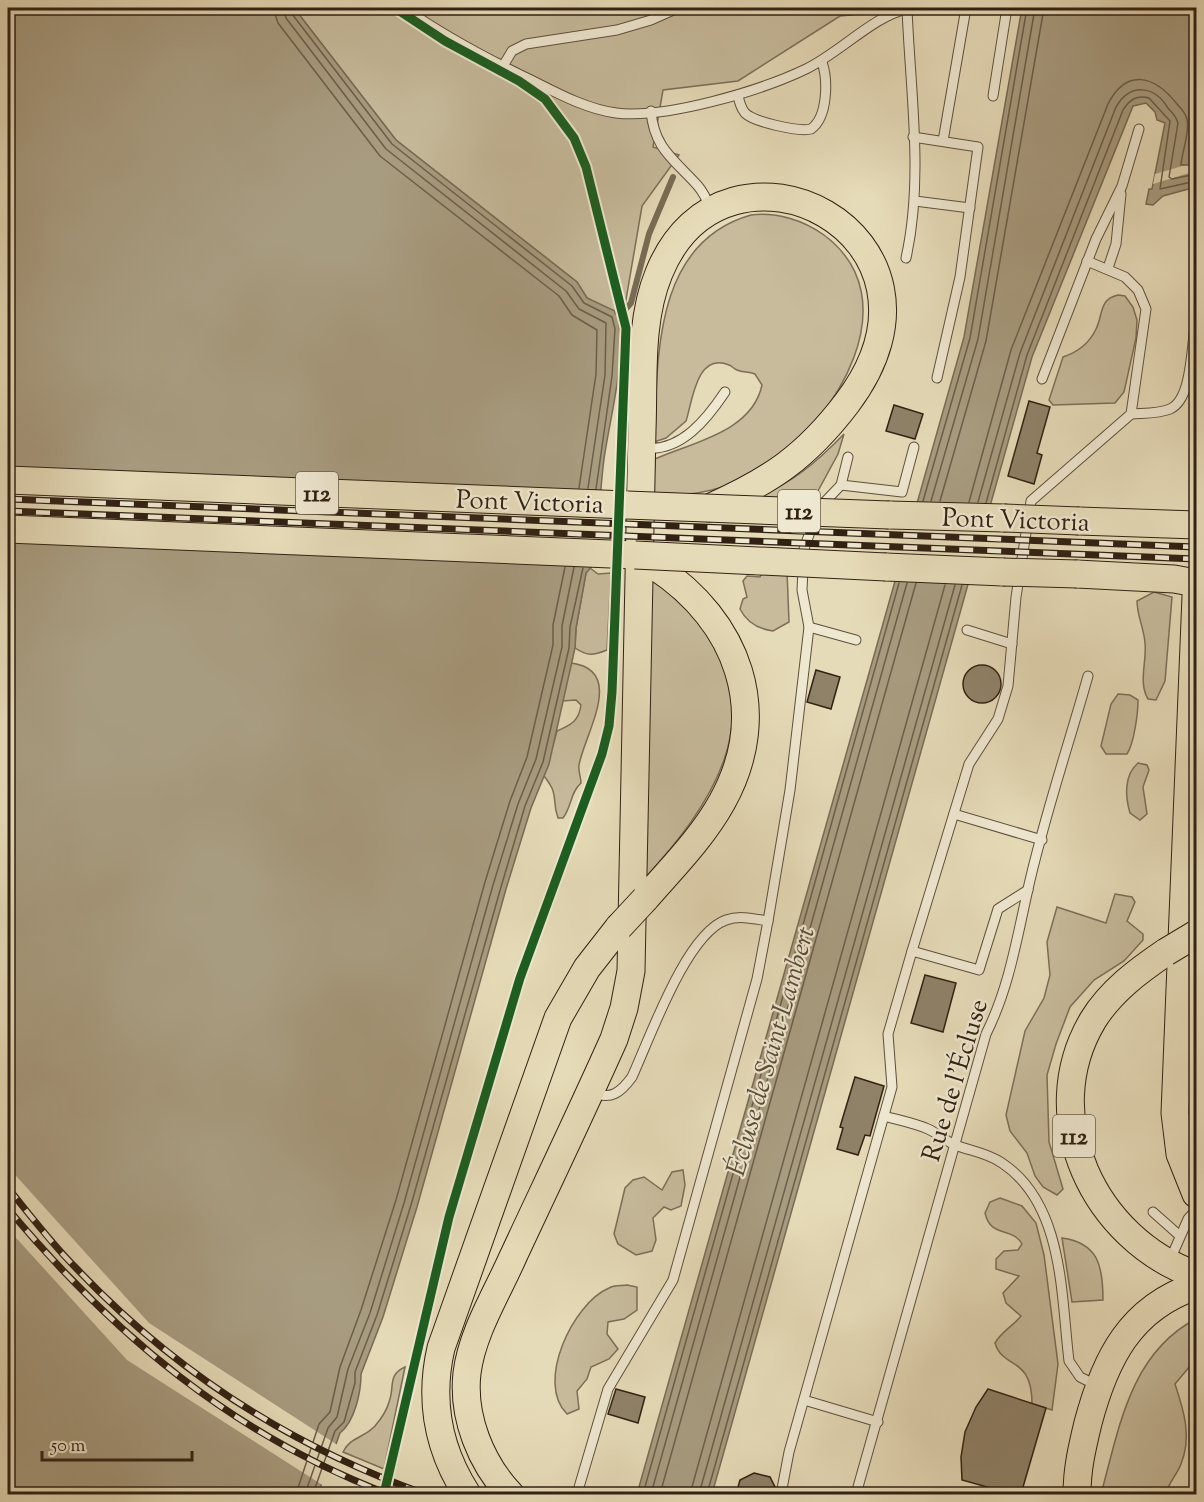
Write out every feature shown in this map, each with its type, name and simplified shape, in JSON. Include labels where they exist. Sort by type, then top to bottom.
[{"type":"main road","points":[[510,1494],[486,1463],[472,1429],[467,1394],[470,1358],[476,1339],[620,1023],[631,971],[642,448],[647,324],[658,274],[682,236],[713,211],[732,202],[762,196],[788,199],[810,207],[843,226],[861,244],[874,267],[882,295],[882,326],[877,351],[853,395],[801,454],[749,490],[708,508]]},
{"type":"main road","name":"Pont Victoria","points":[[8,480],[1197,525]]},
{"type":"main road","name":"Pont Victoria","points":[[8,529],[646,561],[1077,574],[1174,579],[1196,589]]},
{"type":"main road","points":[[467,1494],[447,1456],[438,1428],[435,1380],[441,1348],[558,1018],[587,968],[619,927],[698,836],[723,801],[737,768],[744,730],[741,678],[722,632],[701,602],[646,561]]},
{"type":"main road","name":"112","points":[[1196,589],[1175,1113],[1180,1154],[1197,1194]]},
{"type":"main road","name":"112","points":[[1196,934],[1126,981],[1107,1001],[1093,1021],[1077,1057],[1071,1109],[1080,1162],[1093,1191],[1131,1237],[1169,1263],[1197,1275]]},
{"type":"main road","points":[[1077,1494],[1077,1465],[1098,1386],[1111,1356],[1138,1322],[1161,1303],[1197,1286]]},
{"type":"main road","points":[[1059,1494],[1077,1465]]},
{"type":"lane","points":[[404,8],[441,34],[564,97],[596,108],[624,114],[738,95],[822,62],[891,13],[907,8],[915,201],[906,258]]},
{"type":"lane","points":[[503,66],[512,51],[526,44],[617,30],[651,20],[678,8]]},
{"type":"lane","points":[[943,141],[966,8]]},
{"type":"lane","points":[[993,96],[1006,8]]},
{"type":"lane","points":[[738,95],[743,111],[753,118],[799,129],[811,129],[818,121],[827,88],[822,62]]},
{"type":"lane","points":[[651,111],[652,127],[659,143],[682,172],[702,191],[713,211]]},
{"type":"lane","points":[[1042,379],[1087,261],[1122,186],[1139,129]]},
{"type":"lane","points":[[913,137],[978,147],[956,303],[937,378]]},
{"type":"lane","points":[[1108,268],[1116,244],[1122,186]]},
{"type":"lane","points":[[915,201],[970,208]]},
{"type":"lane","points":[[1087,261],[1108,268],[1132,283],[1138,290],[1146,309],[1145,333],[1131,414]]},
{"type":"lane","points":[[781,1494],[789,1452],[892,1087],[888,1034],[969,764],[998,719],[1008,686],[1016,597],[1031,501],[1131,414],[1161,412],[1179,402],[1187,384],[1197,321]]},
{"type":"lane","points":[[642,448],[658,448],[676,442],[708,416],[725,393]]},
{"type":"lane","points":[[841,485],[902,492],[914,447]]},
{"type":"lane","points":[[577,1494],[608,1389],[673,1280],[757,979],[790,790],[808,627],[801,576],[804,549],[818,509],[841,485],[848,457]]},
{"type":"lane","points":[[808,627],[856,640]]},
{"type":"lane","points":[[967,630],[1012,644]]},
{"type":"lane","name":"Rue de l'Écluse","points":[[856,1494],[986,1034],[999,1008],[1020,935],[1028,890],[1088,676]]},
{"type":"lane","points":[[954,814],[1042,840]]},
{"type":"lane","points":[[912,951],[979,970],[998,909],[1028,890]]},
{"type":"lane","points":[[590,1090],[606,1096],[623,1089],[632,1077],[686,960],[705,934],[726,920],[746,918],[768,921]]},
{"type":"lane","points":[[884,1116],[928,1129],[955,1144],[1000,1161],[1016,1174],[1034,1198],[1052,1238],[1069,1361],[1080,1377],[1098,1386]]},
{"type":"lane","points":[[1169,1263],[1188,1219],[1197,1210]]},
{"type":"lane","points":[[1153,1212],[1180,1236]]},
{"type":"lane","points":[[804,1400],[878,1422]]},
{"type":"shaded area","points":[[294,8],[872,8],[871,13],[840,16],[738,81],[663,90],[653,147],[679,155],[642,206],[621,329],[606,309],[587,298],[577,282],[396,140]]},
{"type":"shaded area","points":[[751,215],[780,216],[807,225],[824,235],[849,262],[861,292],[862,325],[854,358],[838,391],[817,420],[793,446],[767,467],[740,481],[712,490],[653,498],[655,459],[703,441],[734,425],[756,401],[762,385],[755,374],[736,370],[729,365],[718,363],[709,365],[697,381],[686,421],[666,438],[654,442],[660,342],[667,308],[678,278],[695,251],[719,229]]},
{"type":"shaded area","points":[[1118,295],[1125,296],[1133,307],[1137,320],[1136,338],[1124,392],[1115,403],[1053,405],[1049,400],[1063,357],[1074,353],[1086,343],[1096,329],[1102,308],[1108,300]]},
{"type":"shaded area","points":[[844,434],[838,454],[812,502],[753,499],[791,480],[824,454]]},
{"type":"shaded area","points":[[590,568],[598,574],[611,573],[607,650],[591,654],[575,648],[576,628],[586,573]]},
{"type":"shaded area","points":[[763,570],[787,571],[789,622],[773,631],[762,629],[754,624],[740,609],[743,599],[747,597],[743,581],[747,576],[760,577]]},
{"type":"shaded area","points":[[652,578],[673,594],[690,612],[722,660],[731,694],[732,727],[724,760],[710,791],[691,822],[645,878]]},
{"type":"shaded area","points":[[1154,592],[1172,597],[1165,681],[1156,700],[1148,699],[1145,692],[1143,679],[1145,643],[1137,601]]},
{"type":"shaded area","points":[[571,663],[588,668],[597,678],[598,705],[579,765],[581,783],[563,818],[558,818],[554,793],[544,776],[557,731],[574,722],[580,710],[581,705],[576,700],[562,701]]},
{"type":"shaded area","points":[[1118,694],[1130,695],[1138,700],[1132,743],[1127,754],[1106,754],[1101,746],[1111,704]]},
{"type":"shaded area","points":[[1138,763],[1147,765],[1149,770],[1143,787],[1147,814],[1140,820],[1130,813],[1127,800],[1130,773]]},
{"type":"shaded area","points":[[1115,894],[1132,897],[1135,902],[1127,921],[1143,934],[1143,940],[1124,961],[1094,980],[1070,1007],[1056,1044],[1047,1075],[1049,1142],[1063,1189],[1057,1195],[1043,1187],[1035,1176],[1027,1153],[1010,1131],[1006,1115],[1025,1031],[1044,998],[1050,975],[1047,942],[1057,907],[1106,923]]},
{"type":"shaded area","points":[[683,1170],[685,1185],[681,1206],[671,1210],[664,1207],[653,1218],[656,1240],[652,1251],[636,1255],[618,1244],[614,1234],[625,1188],[633,1180],[644,1177],[662,1190],[672,1172]]},
{"type":"shaded area","points":[[1000,1198],[1022,1206],[1036,1223],[1044,1255],[1058,1364],[1052,1410],[1032,1404],[1031,1388],[1027,1378],[1022,1370],[1004,1357],[995,1343],[1021,1316],[1006,1303],[1003,1293],[1019,1276],[996,1269],[996,1259],[1004,1251],[1018,1250],[1022,1244],[1013,1235],[992,1226],[985,1213],[990,1202]]},
{"type":"shaded area","points":[[1062,1238],[1084,1245],[1091,1251],[1100,1267],[1103,1300],[1072,1302]]},
{"type":"shaded area","points":[[627,1285],[637,1287],[637,1310],[624,1319],[608,1322],[607,1334],[618,1349],[609,1359],[591,1367],[587,1379],[577,1391],[579,1409],[567,1414],[558,1400],[555,1383],[562,1345],[571,1326],[596,1296],[611,1287]]},
{"type":"shaded area","points":[[1196,1319],[1196,1359],[1175,1384],[1186,1424],[1186,1444],[1179,1468],[1166,1494],[1101,1494],[1130,1395],[1142,1372],[1156,1352],[1174,1334]]},
{"type":"shaded area","points":[[405,1367],[384,1469],[343,1452],[349,1443],[371,1430],[379,1421],[391,1397],[394,1378],[399,1370]]},
{"type":"water","points":[[8,8],[294,8],[396,140],[577,282],[587,298],[617,312],[620,330],[619,367],[601,482],[596,552],[594,564],[586,573],[576,628],[575,648],[549,764],[531,808],[506,889],[417,1207],[383,1317],[361,1374],[356,1406],[350,1421],[340,1433],[318,1494],[8,1494]]},
{"type":"water","name":"Écluse de Saint-Lambert","points":[[1022,8],[1196,8],[1196,187],[1163,196],[1153,205],[1146,204],[1149,189],[1152,189],[1165,123],[1157,120],[1155,112],[1146,103],[1133,106],[1032,357],[712,1494],[637,1494],[964,337]]},
{"type":"pier","points":[[1196,162],[1196,171],[1153,184],[1155,174]]},
{"type":"pier","points":[[8,473],[604,496],[599,552],[8,539]]},
{"type":"pier","points":[[912,506],[993,509],[973,579],[892,576]]},
{"type":"pier","points":[[8,1167],[149,1323],[339,1446],[324,1486],[127,1360],[8,1229]]},
{"type":"building","points":[[1029,401],[1050,407],[1037,453],[1042,455],[1034,484],[1008,476]]},
{"type":"building","points":[[894,405],[923,414],[915,439],[886,431]]},
{"type":"building","points":[[982,665],[995,671],[1001,684],[995,697],[982,703],[969,697],[963,684],[969,671]]},
{"type":"building","points":[[816,670],[840,677],[831,709],[807,702]]},
{"type":"building","points":[[925,975],[956,983],[943,1032],[911,1023]]},
{"type":"building","points":[[855,1077],[884,1086],[870,1136],[865,1135],[858,1155],[837,1149],[843,1128],[840,1127]]},
{"type":"building","points":[[616,1389],[645,1397],[638,1423],[608,1414]]},
{"type":"building","points":[[988,1389],[1046,1408],[1021,1494],[1012,1494],[962,1480],[961,1457],[965,1432],[976,1407]]},
{"type":"building","points":[[754,1473],[770,1477],[775,1487],[774,1494],[736,1494],[740,1480]]},
{"type":"waterway","points":[[617,312],[624,311],[631,303],[649,234],[673,177]]},
{"type":"railway","points":[[8,499],[1196,547]]},
{"type":"railway","points":[[8,511],[1196,559]]},
{"type":"railway","points":[[8,1188],[76,1268],[153,1340],[194,1372],[237,1402],[282,1429],[376,1475],[425,1494]]},
{"type":"railway","points":[[8,1209],[90,1298],[134,1339],[179,1376],[227,1411],[278,1442],[331,1470],[388,1494]]},
{"type":"cycle path","points":[[384,1494],[449,1217],[520,978],[602,754],[609,726],[626,328],[586,167],[574,138],[545,99],[519,81],[445,41],[395,8]]}]
